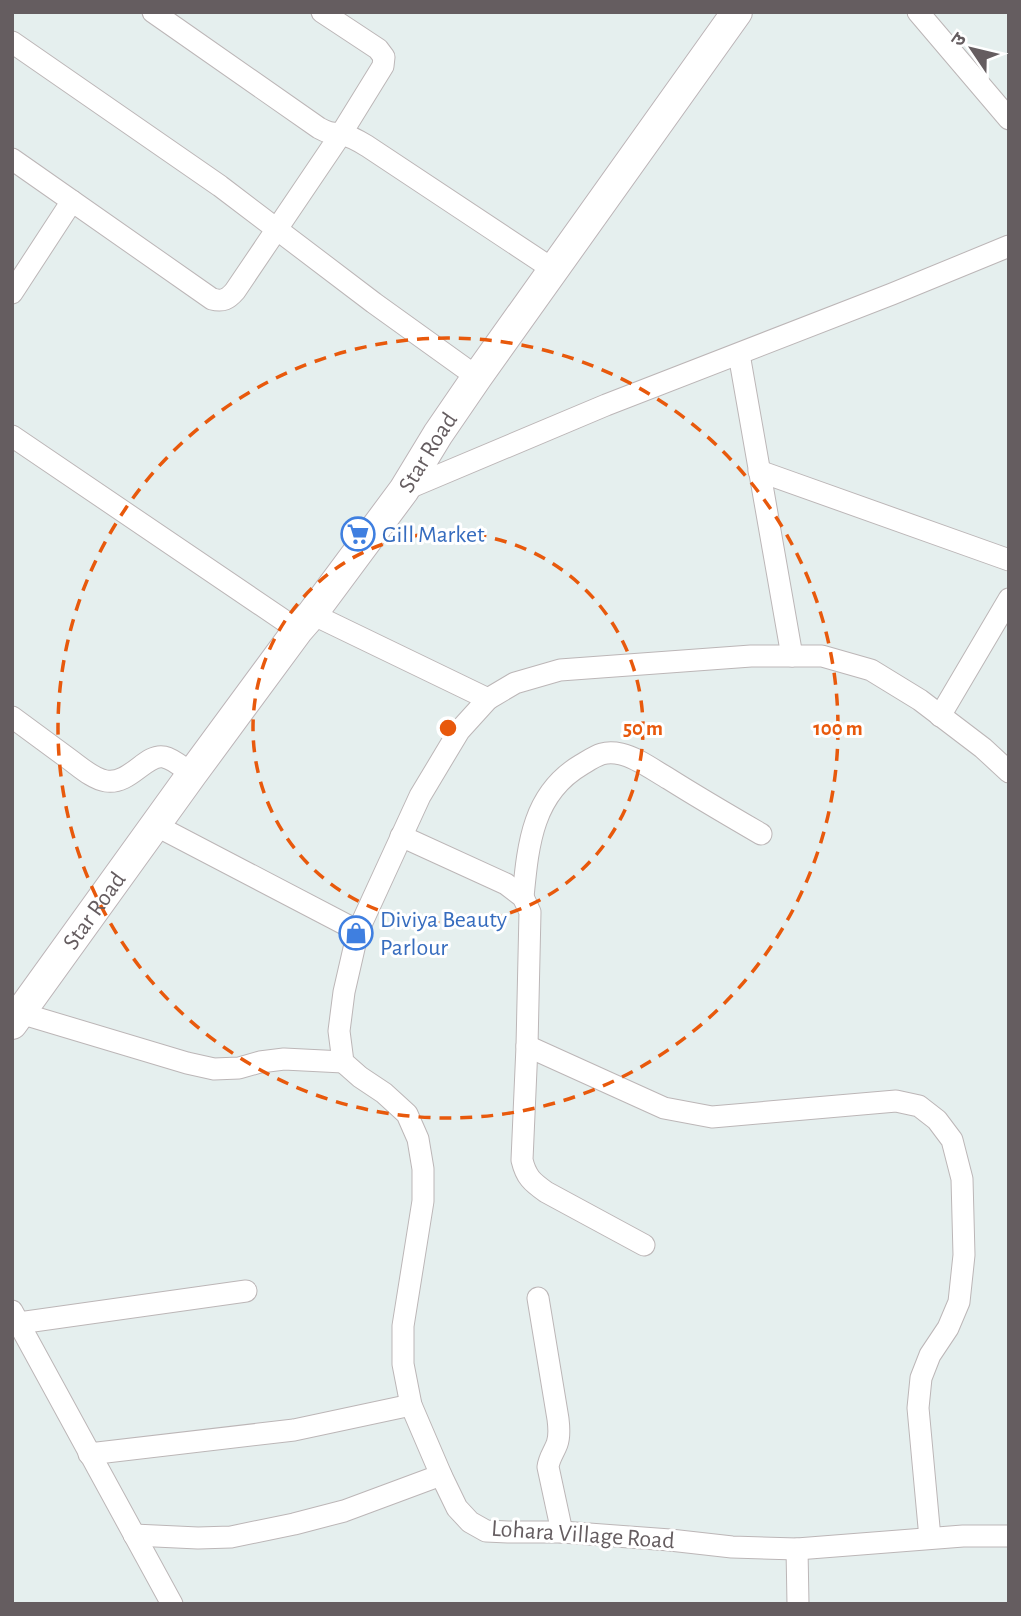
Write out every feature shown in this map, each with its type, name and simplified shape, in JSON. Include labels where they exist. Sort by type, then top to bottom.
[{"type":"street","points":[[153,12],[318,128],[353,138],[367,146],[554,270]]},
{"type":"street","points":[[12,159],[212,299],[221,302],[236,291],[383,66],[384,57],[379,49],[322,12]]},
{"type":"street","name":"Star Road","points":[[16,1018],[192,774],[404,490],[438,434],[737,12]]},
{"type":"street","points":[[918,12],[1009,119]]},
{"type":"street","points":[[12,42],[209,178],[374,303],[478,377]]},
{"type":"street","points":[[12,293],[72,201]]},
{"type":"street","points":[[404,490],[606,405],[1009,246]]},
{"type":"street","points":[[739,354],[792,656]]},
{"type":"street","points":[[12,436],[305,622],[488,699]]},
{"type":"street","points":[[759,471],[1009,560]]},
{"type":"street","points":[[940,716],[1009,599]]},
{"type":"street","points":[[16,1018],[214,1069],[239,1068],[284,1059],[343,1062],[339,1031],[344,992],[358,931],[420,796],[459,731],[488,699],[515,683],[560,670],[751,656],[822,656],[871,670],[920,700],[983,748],[1009,772]]},
{"type":"street","points":[[12,717],[102,780],[114,782],[130,776],[152,759],[161,756],[192,774]]},
{"type":"street","points":[[523,897],[528,846],[539,814],[552,790],[573,770],[600,754],[622,754],[761,834]]},
{"type":"street","points":[[156,825],[358,931]]},
{"type":"street","points":[[401,836],[506,884],[523,897],[530,912],[522,1160],[525,1172],[533,1183],[546,1192],[644,1245]]},
{"type":"street","points":[[527,1046],[664,1108],[712,1117],[896,1101],[919,1105],[937,1120],[952,1140],[962,1179],[964,1255],[959,1302],[948,1328],[930,1355],[921,1378],[918,1408],[930,1538]]},
{"type":"street","name":"Lohara Village Road","points":[[343,1062],[407,1114],[418,1139],[423,1169],[423,1201],[403,1326],[403,1364],[411,1405],[457,1508],[470,1522],[486,1531],[562,1532],[732,1547],[797,1549],[930,1538],[1009,1536]]},
{"type":"street","points":[[172,1604],[15,1317],[246,1291]]},
{"type":"street","points":[[538,1298],[559,1432],[548,1467],[562,1532]]},
{"type":"street","points":[[89,1454],[294,1430],[411,1405]]},
{"type":"street","points":[[134,1535],[231,1537],[344,1511],[441,1475]]},
{"type":"street","points":[[797,1549],[798,1604]]},
{"type":"place","name":"Gill Market","points":[[358,534]]},
{"type":"place","name":"Diviya Beauty Parlour","points":[[356,933]]}]
